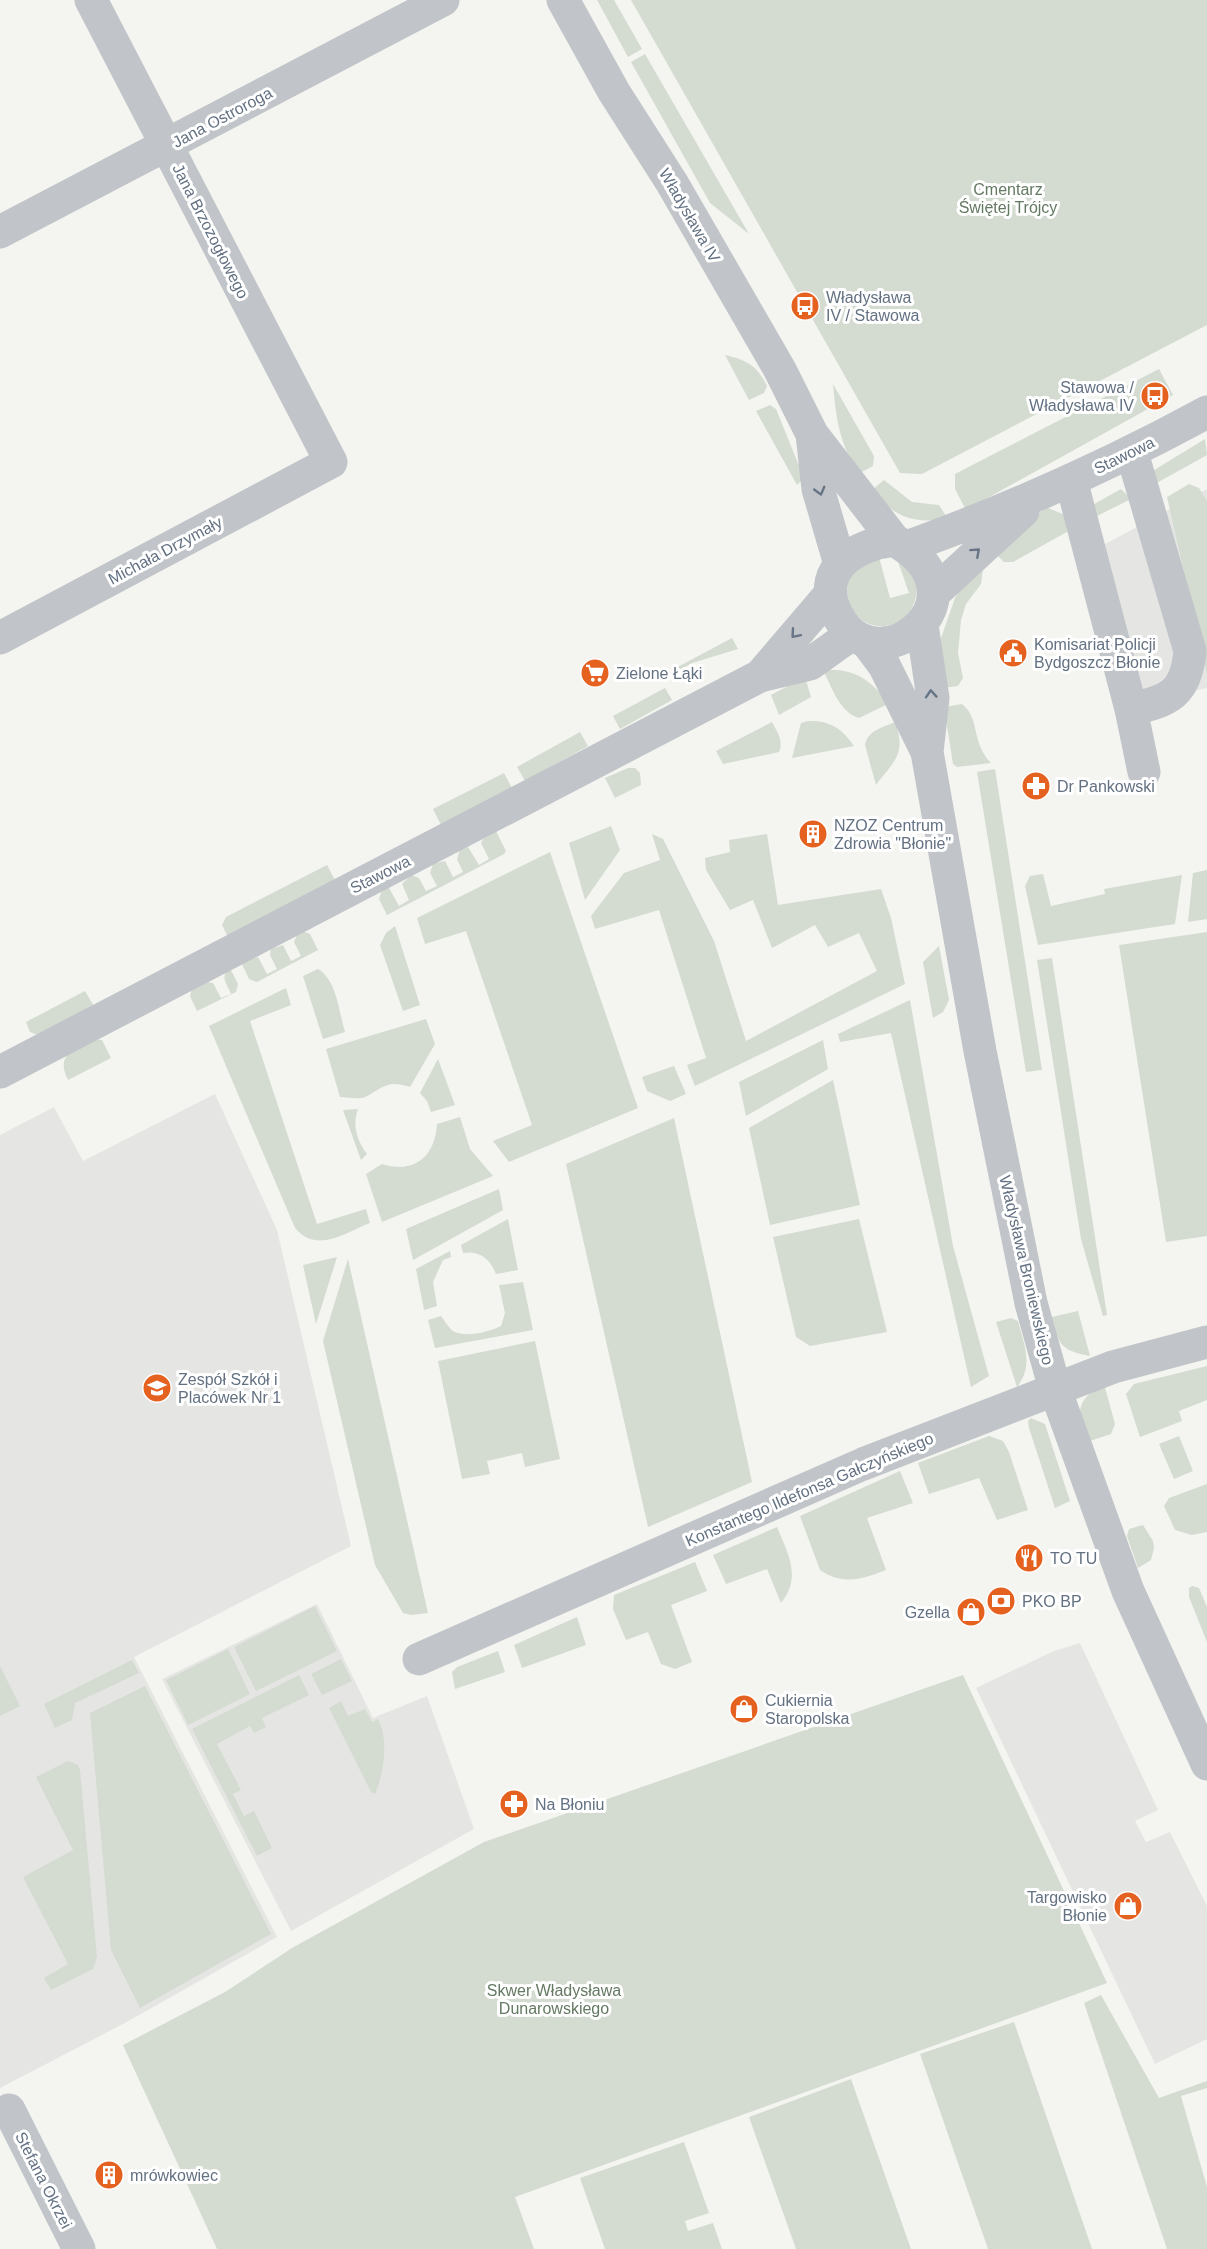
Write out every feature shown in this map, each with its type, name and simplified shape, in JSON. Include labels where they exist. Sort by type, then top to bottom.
[{"type":"street","name":"Jana Brzozogłowego","points":[[91,0],[331,462]]},
{"type":"street","name":"Jana Ostroroga","points":[[0,232],[444,0]]},
{"type":"street","name":"Władysława IV","points":[[563,0],[614,92],[672,183],[780,370],[812,434],[901,543]]},
{"type":"street","name":"Stawowa","points":[[901,543],[1040,495],[1132,453],[1207,412]]},
{"type":"street","name":"Władysława IV","points":[[812,434],[818,489],[836,579]]},
{"type":"street","points":[[1131,709],[1163,703],[1178,690],[1188,666],[1190,651],[1132,453]]},
{"type":"street","name":"Michała Drzymały","points":[[0,638],[331,462]]},
{"type":"street","points":[[1071,480],[1131,709],[1144,771]]},
{"type":"street","name":"Stawowa","points":[[934,593],[1040,495]]},
{"type":"street","points":[[901,543],[921,559],[930,575],[934,593],[922,626],[900,640],[883,644],[859,637],[834,609],[836,579],[850,553],[864,545],[901,543]]},
{"type":"street","name":"Stawowa","points":[[760,676],[836,579]]},
{"type":"street","name":"Władysława Broniewskiego","points":[[922,626],[933,698],[927,752]]},
{"type":"street","name":"Stawowa","points":[[0,1072],[760,676],[810,664],[859,637]]},
{"type":"street","name":"Władysława Broniewskiego","points":[[859,637],[884,665],[927,752],[982,1062],[1031,1303],[1055,1389],[1128,1591],[1207,1764]]},
{"type":"street","name":"Konstantego Ildefonsa Gałczyńskiego","points":[[419,1659],[863,1464],[1113,1366],[1207,1342]]},
{"type":"street","name":"Stefana Okrzei","points":[[9,2110],[80,2249]]},
{"type":"shaded area","points":[[1207,489],[1207,688],[1119,706],[1098,548]]},
{"type":"shaded area","name":"Zespół Szkół i Placówek Nr 1","points":[[215,1094],[277,1230],[351,1546],[134,1657],[277,1937],[125,2023],[0,2088],[0,1135],[54,1107],[83,1161]]},
{"type":"shaded area","points":[[317,1604],[373,1718],[427,1696],[474,1829],[291,1931],[162,1679]]},
{"type":"shaded area","name":"Targowisko Błonie","points":[[1080,1643],[1158,1810],[1135,1821],[1146,1842],[1170,1832],[1207,1906],[1207,2039],[1155,2064],[976,1688],[1054,1651]]},
{"type":"green space","points":[[597,0],[614,0],[642,49],[628,57]]},
{"type":"green space","name":"Cmentarz Świętej Trójcy","points":[[631,0],[1207,0],[1207,325],[922,474],[900,473]]},
{"type":"green space","points":[[645,54],[749,234],[710,203],[631,62]]},
{"type":"green space","points":[[725,355],[745,361],[755,368],[767,386],[764,393],[749,400]]},
{"type":"green space","points":[[1159,369],[1173,395],[966,510],[955,489],[955,474]]},
{"type":"green space","points":[[833,384],[874,456],[873,466],[860,473],[843,442],[837,420]]},
{"type":"green space","points":[[770,405],[776,409],[804,478],[797,485],[756,411]]},
{"type":"green space","points":[[1205,439],[1207,455],[1153,485],[1151,472]]},
{"type":"green space","points":[[884,480],[912,502],[939,505],[948,519],[914,519],[897,513],[871,491]]},
{"type":"green space","points":[[1189,484],[1199,488],[1207,501],[1207,673],[1167,497]]},
{"type":"green space","points":[[1121,489],[1131,499],[1097,516],[1089,507]]},
{"type":"green space","points":[[1048,508],[1065,515],[1074,528],[1013,562],[1004,562],[993,551],[1035,515]]},
{"type":"green space","points":[[879,557],[890,598],[909,593],[897,559],[912,571],[917,586],[914,602],[907,618],[883,626],[870,624],[856,615],[848,592],[849,575]]},
{"type":"green space","points":[[983,568],[981,584],[966,604],[961,620],[958,653],[963,678],[958,686],[942,688],[940,641],[955,598],[965,580]]},
{"type":"green space","points":[[732,638],[738,649],[692,663],[674,673],[672,670]]},
{"type":"green space","points":[[823,670],[853,673],[868,682],[890,703],[859,718],[852,715],[841,705]]},
{"type":"green space","points":[[805,677],[811,697],[779,715],[771,695]]},
{"type":"green space","points":[[665,688],[672,700],[620,729],[613,716]]},
{"type":"green space","points":[[962,704],[972,716],[980,747],[991,763],[957,767],[953,764],[944,707]]},
{"type":"green space","points":[[808,721],[834,726],[845,734],[854,746],[792,758],[801,723]]},
{"type":"green space","points":[[772,722],[780,740],[779,752],[723,764],[716,751]]},
{"type":"green space","points":[[895,722],[900,742],[899,750],[893,763],[876,785],[865,745],[872,733]]},
{"type":"green space","points":[[580,732],[588,746],[525,781],[517,767]]},
{"type":"green space","points":[[628,768],[635,768],[640,773],[641,785],[615,798],[605,778]]},
{"type":"green space","points":[[995,769],[1042,1070],[1026,1072],[977,772]]},
{"type":"green space","points":[[504,773],[512,788],[441,825],[433,809]]},
{"type":"green space","points":[[611,826],[620,850],[585,900],[569,843]]},
{"type":"green space","points":[[496,831],[506,851],[504,854],[387,915],[379,899],[382,890],[388,886],[399,906],[409,900],[402,884],[411,875],[419,878],[426,891],[437,886],[430,873],[433,864],[445,861],[453,877],[463,872],[457,859],[460,849],[468,847],[479,865],[489,859],[481,843],[483,839]]},
{"type":"green space","points":[[652,834],[663,839],[714,941],[746,1041],[877,971],[859,933],[828,947],[815,925],[772,948],[753,900],[730,910],[706,870],[705,858],[730,852],[729,840],[767,834],[778,905],[881,889],[891,918],[905,984],[695,1086],[687,1065],[706,1058],[659,910],[595,929],[591,916],[624,873],[660,860]]},
{"type":"green space","points":[[550,852],[638,1108],[509,1162],[493,1141],[532,1125],[466,931],[425,944],[417,918]]},
{"type":"green space","points":[[327,865],[335,880],[228,937],[222,925],[226,917]]},
{"type":"green space","points":[[1207,870],[1207,919],[1188,922],[1193,873]]},
{"type":"green space","points":[[1043,874],[1051,906],[1105,894],[1104,889],[1182,875],[1175,924],[1038,945],[1025,886],[1030,876]]},
{"type":"green space","points":[[395,926],[420,1005],[403,1011],[380,945],[386,933]]},
{"type":"green space","points":[[302,931],[310,934],[318,950],[257,982],[249,979],[241,962],[258,957],[267,974],[277,969],[270,955],[271,949],[283,945],[291,961],[301,956],[294,942],[298,933]]},
{"type":"green space","points":[[1207,932],[1207,1236],[1166,1242],[1119,945]]},
{"type":"green space","points":[[939,946],[949,1000],[943,1012],[933,1018],[923,962]]},
{"type":"green space","points":[[1052,958],[1107,1315],[1103,1316],[1081,1239],[1037,960]]},
{"type":"green space","points":[[230,968],[238,984],[236,992],[197,1011],[190,996],[192,989],[206,982],[213,983],[221,998],[231,994],[224,977]]},
{"type":"green space","points":[[318,969],[333,989],[345,1032],[323,1039],[303,976]]},
{"type":"green space","points":[[286,988],[291,1005],[250,1021],[317,1224],[366,1209],[370,1223],[331,1239],[312,1240],[303,1236],[295,1228],[209,1026]]},
{"type":"green space","points":[[85,991],[95,1008],[40,1036],[30,1032],[26,1022]]},
{"type":"green space","points":[[910,1000],[953,1246],[989,1376],[971,1387],[891,1033],[840,1042],[838,1034]]},
{"type":"green space","points":[[426,1019],[435,1044],[410,1087],[390,1084],[362,1098],[340,1097],[326,1049]]},
{"type":"green space","points":[[94,1039],[102,1040],[111,1058],[68,1080],[65,1059],[74,1050]]},
{"type":"green space","points":[[823,1040],[828,1069],[746,1116],[739,1082]]},
{"type":"green space","points":[[438,1059],[455,1105],[431,1112],[427,1101],[420,1093]]},
{"type":"green space","points":[[674,1066],[686,1094],[670,1101],[647,1091],[642,1077]]},
{"type":"green space","points":[[833,1080],[860,1205],[770,1225],[749,1128]]},
{"type":"green space","points":[[358,1109],[355,1121],[356,1133],[367,1154],[361,1160],[343,1110]]},
{"type":"green space","points":[[460,1117],[470,1149],[493,1176],[382,1222],[366,1174],[382,1164],[404,1167],[421,1160],[432,1146],[437,1124]]},
{"type":"green space","points":[[674,1118],[752,1482],[648,1527],[566,1164]]},
{"type":"green space","points":[[499,1189],[503,1210],[413,1260],[406,1229]]},
{"type":"green space","points":[[508,1219],[518,1270],[496,1274],[484,1257],[469,1252],[463,1253],[461,1245]]},
{"type":"green space","points":[[859,1219],[887,1332],[810,1346],[796,1337],[773,1237]]},
{"type":"green space","points":[[450,1251],[451,1257],[443,1260],[433,1282],[437,1306],[424,1310],[416,1269]]},
{"type":"green space","points":[[337,1257],[316,1324],[303,1265]]},
{"type":"green space","points":[[348,1259],[428,1613],[411,1615],[403,1613],[375,1565],[323,1341]]},
{"type":"green space","points":[[523,1282],[533,1330],[435,1348],[428,1320],[441,1316],[453,1331],[464,1334],[484,1332],[501,1326],[505,1313],[499,1285]]},
{"type":"green space","points":[[1078,1311],[1090,1356],[1073,1352],[1062,1345],[1054,1326],[1052,1317]]},
{"type":"green space","points":[[1011,1318],[1018,1321],[1026,1355],[1025,1371],[1017,1387],[996,1322]]},
{"type":"green space","points":[[535,1341],[560,1459],[525,1467],[522,1453],[487,1461],[490,1474],[462,1479],[438,1361]]},
{"type":"green space","points":[[1207,1366],[1207,1400],[1179,1411],[1182,1421],[1140,1437],[1126,1394],[1134,1384]]},
{"type":"green space","points":[[1104,1384],[1115,1424],[1111,1434],[1087,1442],[1081,1423],[1080,1409],[1087,1396]]},
{"type":"green space","points":[[1031,1418],[1045,1424],[1070,1501],[1055,1508],[1029,1428],[1028,1421]]},
{"type":"green space","points":[[989,1436],[1003,1441],[1009,1452],[1028,1510],[997,1520],[979,1478],[929,1494],[918,1463]]},
{"type":"green space","points":[[1179,1436],[1193,1471],[1174,1479],[1159,1444]]},
{"type":"green space","points":[[900,1471],[913,1503],[867,1518],[886,1570],[861,1578],[845,1579],[820,1570],[800,1516]]},
{"type":"green space","points":[[1207,1484],[1207,1532],[1192,1535],[1175,1530],[1164,1506],[1169,1498]]},
{"type":"green space","points":[[1143,1525],[1153,1541],[1154,1548],[1151,1560],[1138,1568],[1127,1536],[1129,1529]]},
{"type":"green space","points":[[777,1527],[789,1556],[792,1575],[791,1584],[781,1603],[767,1569],[726,1584],[713,1555]]},
{"type":"green space","points":[[695,1562],[707,1591],[671,1605],[692,1662],[675,1669],[661,1664],[648,1632],[626,1640],[613,1609],[614,1595]]},
{"type":"green space","points":[[1192,1586],[1199,1588],[1207,1607],[1207,1642],[1189,1597],[1189,1588]]},
{"type":"green space","points":[[315,1606],[337,1651],[256,1691],[234,1647]]},
{"type":"green space","points":[[577,1617],[586,1645],[522,1668],[514,1645]]},
{"type":"green space","points":[[228,1649],[250,1694],[188,1725],[166,1680]]},
{"type":"green space","points":[[498,1651],[505,1672],[455,1689],[452,1672],[457,1667]]},
{"type":"green space","points":[[341,1659],[352,1681],[322,1695],[311,1674]]},
{"type":"green space","points":[[132,1660],[139,1673],[75,1703],[72,1720],[55,1728],[44,1704]]},
{"type":"green space","points":[[0,1666],[20,1706],[0,1716]]},
{"type":"green space","points":[[299,1675],[309,1695],[262,1718],[266,1727],[254,1733],[250,1726],[217,1744],[241,1790],[233,1794],[244,1816],[254,1811],[272,1848],[257,1856],[192,1729]]},
{"type":"green space","name":"Skwer Władysława Dunarowskiego","points":[[963,1675],[1107,1983],[515,2197],[534,2249],[217,2249],[123,2045],[225,1992],[292,1948],[484,1842]]},
{"type":"green space","points":[[145,1686],[271,1934],[140,2008],[111,1950],[90,1713]]},
{"type":"green space","points":[[341,1701],[348,1716],[365,1709],[372,1722],[378,1719],[381,1727],[384,1756],[375,1794],[371,1792],[329,1708]]},
{"type":"green space","points":[[68,1761],[78,1765],[80,1770],[97,1957],[93,1969],[51,1990],[44,1978],[68,1964],[23,1877],[73,1850],[36,1777]]},
{"type":"green space","points":[[1101,1995],[1159,2098],[1207,2081],[1207,2088],[1181,2096],[1207,2187],[1207,2249],[1167,2249],[1084,2003]]},
{"type":"green space","points":[[1014,2022],[1092,2249],[988,2249],[920,2054]]},
{"type":"green space","points":[[851,2079],[911,2249],[796,2249],[749,2117]]},
{"type":"green space","points":[[684,2142],[709,2213],[685,2221],[688,2231],[713,2223],[722,2249],[605,2249],[580,2178]]},
{"type":"place","name":"Władysława IV / Stawowa","points":[[805,306]]},
{"type":"place","name":"Stawowa / Władysława IV","points":[[1155,396]]},
{"type":"place","name":"Komisariat Policji Bydgoszcz Błonie","points":[[1013,653]]},
{"type":"place","name":"Zielone Łąki","points":[[595,673]]},
{"type":"place","name":"Dr Pankowski","points":[[1036,786]]},
{"type":"place","name":"NZOZ Centrum Zdrowia \"Błonie\"","points":[[813,834]]},
{"type":"place","name":"Zespół Szkół i Placówek Nr 1","points":[[157,1388]]},
{"type":"place","name":"TO TU","points":[[1029,1558]]},
{"type":"place","name":"PKO BP","points":[[1001,1601]]},
{"type":"place","name":"Gzella","points":[[971,1612]]},
{"type":"place","name":"Cukiernia Staropolska","points":[[744,1709]]},
{"type":"place","name":"Na Błoniu","points":[[514,1804]]},
{"type":"place","name":"Targowisko Błonie","points":[[1128,1906]]},
{"type":"place","name":"mrówkowiec","points":[[109,2175]]}]
